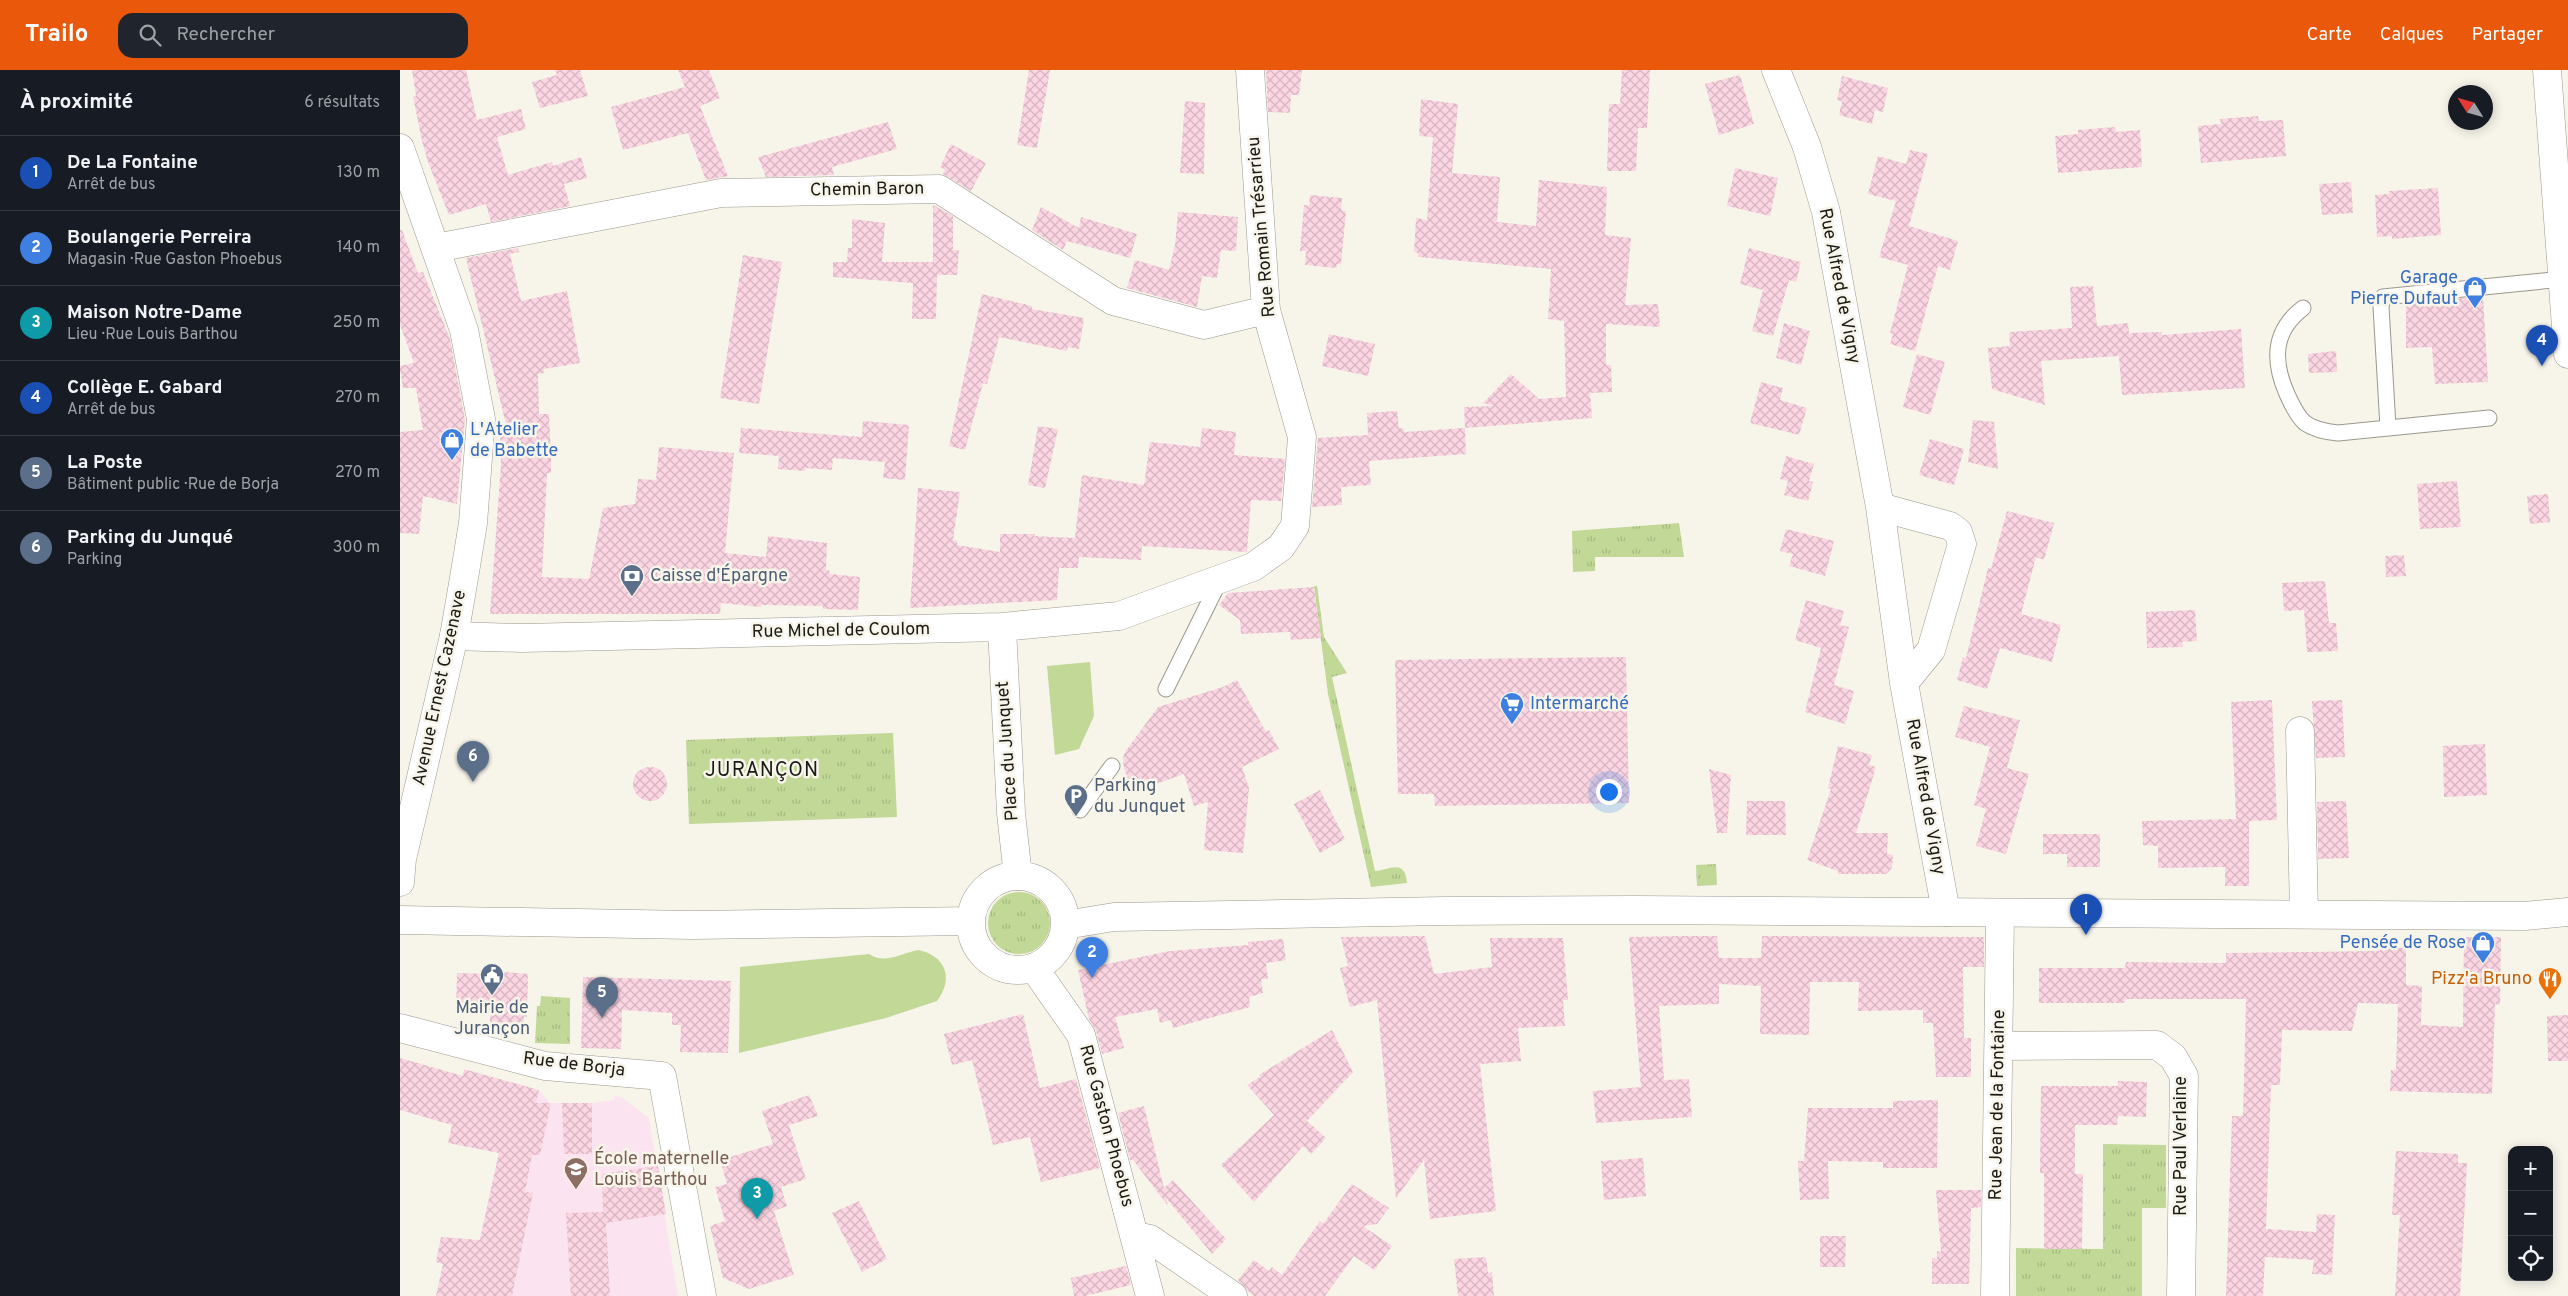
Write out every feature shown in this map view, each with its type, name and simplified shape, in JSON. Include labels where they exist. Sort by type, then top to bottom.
[{"type":"street","name":"Rue Romain Trésarrieu","points":[[1220,578],[1253,566],[1281,547],[1295,526],[1302,437],[1266,310],[1250,70]]},
{"type":"street","name":"Rue Alfred de Vigny","points":[[1776,70],[1807,147],[1826,212],[1880,507],[1904,682],[1946,912]]},
{"type":"street","points":[[2547,70],[2567,340]]},
{"type":"street","name":"Avenue Ernest Cazenave","points":[[400,148],[464,330],[480,419],[473,523],[454,636],[402,859],[400,882]]},
{"type":"street","name":"Chemin Baron","points":[[436,248],[721,192],[939,189],[1113,301],[1204,325],[1266,310]]},
{"type":"street","points":[[1880,507],[1950,526],[1958,532],[1962,544],[1931,650],[1904,682]]},
{"type":"street","name":"Rue Michel de Coulom","points":[[454,636],[532,638],[1002,627],[1119,616],[1220,578]]},
{"type":"street","name":"Place du Junquet","points":[[1002,627],[1011,813],[1018,876]]},
{"type":"street","points":[[2300,731],[2304,914]]},
{"type":"street","points":[[1018,876],[1033,878],[1046,885],[1057,896],[1063,909],[1065,925],[1063,938],[1056,951],[1046,961],[1034,968],[1014,970],[995,964],[977,946],[971,921],[980,894],[991,884],[1004,878],[1018,876]]},
{"type":"street","points":[[1065,925],[1114,917],[1446,911],[2525,916],[2568,912]]},
{"type":"street","name":"Rue Jean de la Fontaine","points":[[1995,1296],[2000,914]]},
{"type":"street","points":[[400,920],[692,924],[971,921]]},
{"type":"street","name":"Rue Gaston Phoebus","points":[[1034,968],[1081,1035],[1150,1296]]},
{"type":"street","name":"Rue de Borja","points":[[400,1028],[545,1066],[662,1076],[702,1296]]},
{"type":"street","name":"Rue Paul Verlaine","points":[[1999,1046],[2157,1045],[2173,1057],[2184,1076],[2181,1296]]},
{"type":"street","points":[[1135,1236],[1150,1238],[1233,1296]]},
{"type":"lane","points":[[2388,427],[2381,307],[2383,297],[2563,279]]},
{"type":"lane","points":[[2303,308],[2289,318],[2278,346],[2277,367],[2292,404],[2305,422],[2321,431],[2338,433],[2489,418]]},
{"type":"lane","points":[[1166,689],[1220,578]]},
{"type":"lane","points":[[1080,810],[1112,766]]},
{"type":"shaded area","name":"École maternelle Louis Barthou","points":[[514,1083],[539,1090],[550,1103],[592,1103],[614,1100],[614,1096],[621,1097],[649,1118],[678,1296],[467,1296]]},
{"type":"green space","points":[[1679,523],[1684,557],[1595,557],[1595,571],[1573,572],[1572,531]]},
{"type":"green space","points":[[1314,586],[1317,586],[1324,637],[1347,673],[1332,677],[1375,871],[1400,868],[1406,875],[1407,883],[1371,887],[1328,694]]},
{"type":"green space","points":[[1090,662],[1094,716],[1079,749],[1055,755],[1047,666]]},
{"type":"green space","points":[[893,733],[897,817],[689,824],[686,740]]},
{"type":"green space","points":[[1716,864],[1717,885],[1697,886],[1696,865]]},
{"type":"green space","points":[[1019,892],[1031,894],[1041,901],[1048,911],[1050,923],[1048,935],[1041,945],[1031,952],[1019,954],[1007,952],[997,945],[990,935],[988,923],[990,911],[997,901],[1007,894]]},
{"type":"green space","points":[[918,950],[935,957],[944,969],[946,976],[945,984],[937,1001],[886,1018],[739,1053],[740,967],[869,954],[875,957],[887,958]]},
{"type":"green space","points":[[541,996],[570,998],[570,1044],[535,1043],[537,1006],[540,1006]]},
{"type":"green space","points":[[2103,1144],[2166,1145],[2166,1208],[2142,1208],[2142,1296],[2016,1296],[2016,1248],[2103,1249]]},
{"type":"building","points":[[412,70],[466,70],[477,120],[521,109],[526,129],[497,137],[508,175],[552,162],[553,166],[581,157],[587,178],[564,184],[570,206],[491,222],[486,204],[449,215],[428,162],[422,141],[413,97],[416,96]]},
{"type":"building","points":[[555,70],[580,70],[588,96],[540,108],[532,82],[557,75]]},
{"type":"building","points":[[678,70],[709,70],[720,98],[700,106],[728,176],[706,180],[688,133],[623,150],[611,107],[685,87]]},
{"type":"building","points":[[1029,70],[1050,70],[1037,148],[1017,145]]},
{"type":"building","points":[[1266,70],[1302,70],[1299,95],[1291,95],[1290,113],[1268,112]]},
{"type":"building","points":[[1622,70],[1650,70],[1647,128],[1638,128],[1636,171],[1607,171],[1609,104],[1620,104]]},
{"type":"building","points":[[1740,75],[1754,124],[1719,135],[1705,84]]},
{"type":"building","points":[[1842,76],[1888,88],[1883,112],[1875,110],[1872,124],[1839,115],[1842,101],[1837,100]]},
{"type":"building","points":[[1421,99],[1458,104],[1452,173],[1500,177],[1497,222],[1536,226],[1539,180],[1607,187],[1605,235],[1631,238],[1625,305],[1658,304],[1660,327],[1606,324],[1606,365],[1611,365],[1612,392],[1590,393],[1592,418],[1465,428],[1464,407],[1494,406],[1483,403],[1511,374],[1539,399],[1566,397],[1564,321],[1548,319],[1551,269],[1418,257],[1418,253],[1414,252],[1416,218],[1427,220],[1433,137],[1419,136]]},
{"type":"building","points":[[1185,101],[1205,103],[1204,174],[1180,173]]},
{"type":"building","points":[[2258,116],[2259,121],[2283,120],[2286,156],[2201,163],[2198,126],[2221,124],[2220,119]]},
{"type":"building","points":[[888,122],[897,149],[832,167],[834,175],[766,177],[758,157]]},
{"type":"building","points":[[2115,127],[2116,132],[2140,130],[2142,167],[2058,173],[2055,136],[2078,134],[2078,130]]},
{"type":"building","points":[[951,144],[986,163],[971,191],[943,174],[945,170],[940,167]]},
{"type":"building","points":[[1910,150],[1928,154],[1909,226],[1958,241],[1950,270],[1938,266],[1915,351],[1890,344],[1893,334],[1890,333],[1908,265],[1879,257],[1896,201],[1868,194],[1878,156],[1906,164]]},
{"type":"building","points":[[1735,168],[1778,178],[1770,216],[1727,206]]},
{"type":"building","points":[[2351,182],[2353,213],[2322,215],[2319,184]]},
{"type":"building","points":[[2438,188],[2441,235],[2392,239],[2392,236],[2377,237],[2375,195],[2389,194],[2389,191]]},
{"type":"building","points":[[1310,195],[1342,198],[1341,210],[1346,211],[1341,264],[1337,264],[1336,268],[1305,265],[1306,251],[1300,251],[1304,205],[1309,206]]},
{"type":"building","points":[[933,205],[953,216],[953,250],[959,250],[957,275],[937,275],[936,319],[912,319],[913,283],[833,277],[833,262],[847,262],[848,248],[852,248],[852,219],[885,223],[882,262],[933,262]]},
{"type":"building","points":[[1041,207],[1079,228],[1081,217],[1137,234],[1130,258],[1067,241],[1063,250],[1032,230]]},
{"type":"building","points":[[1178,212],[1238,217],[1236,251],[1221,250],[1217,278],[1202,276],[1197,307],[1127,288],[1135,260],[1169,270],[1175,245]]},
{"type":"building","points":[[400,230],[402,230],[418,273],[423,272],[450,339],[465,420],[457,504],[423,496],[419,534],[400,533],[400,432],[423,430],[416,388],[403,388],[400,369],[400,366],[414,363],[400,325]]},
{"type":"building","points":[[518,248],[519,252],[510,254],[521,301],[567,291],[580,363],[544,369],[544,373],[538,374],[539,414],[549,414],[551,458],[551,473],[547,473],[542,577],[589,579],[603,508],[635,504],[638,479],[656,480],[659,447],[734,453],[725,553],[766,557],[768,536],[827,543],[826,570],[829,570],[830,574],[860,577],[858,610],[823,609],[823,606],[761,605],[761,607],[721,603],[720,614],[490,614],[501,465],[500,435],[508,433],[466,258]]},
{"type":"building","points":[[1749,248],[1801,262],[1796,282],[1789,280],[1773,336],[1752,331],[1763,290],[1740,284]]},
{"type":"building","points":[[743,255],[782,262],[759,404],[720,398]]},
{"type":"building","points":[[2093,286],[2097,326],[2128,323],[2129,333],[2162,332],[2162,335],[2241,329],[2245,388],[2122,395],[2119,356],[2041,361],[2045,405],[1992,389],[1988,348],[2010,346],[2009,332],[2072,328],[2070,287]]},
{"type":"building","points":[[982,294],[1032,306],[1032,309],[1084,318],[1079,349],[1068,347],[1067,351],[999,337],[987,384],[983,383],[965,450],[949,446]]},
{"type":"building","points":[[2483,296],[2488,382],[2435,384],[2432,347],[2406,348],[2406,304]]},
{"type":"building","points":[[1784,323],[1810,331],[1801,365],[1776,358]]},
{"type":"building","points":[[1329,334],[1375,344],[1368,376],[1322,366]]},
{"type":"building","points":[[2336,351],[2337,372],[2309,373],[2308,354]]},
{"type":"building","points":[[1917,354],[1945,362],[1930,415],[1903,407]]},
{"type":"building","points":[[1761,382],[1783,388],[1780,400],[1807,408],[1799,435],[1750,423]]},
{"type":"building","points":[[1397,411],[1399,428],[1404,429],[1404,432],[1465,428],[1466,454],[1369,461],[1371,485],[1341,487],[1342,505],[1312,507],[1318,438],[1368,435],[1367,413]]},
{"type":"building","points":[[1973,420],[1994,422],[1998,469],[1968,462]]},
{"type":"building","points":[[863,421],[909,425],[905,480],[883,478],[885,462],[833,458],[832,470],[806,468],[805,471],[778,469],[779,456],[739,453],[741,428],[862,437]]},
{"type":"building","points":[[1038,426],[1058,429],[1045,488],[1028,485]]},
{"type":"building","points":[[1202,428],[1236,432],[1234,455],[1285,459],[1281,501],[1251,500],[1247,552],[1142,546],[1141,560],[1079,557],[1078,568],[1059,568],[1057,600],[910,608],[918,488],[960,492],[953,540],[957,541],[957,545],[1000,552],[1000,534],[1035,534],[1034,536],[1075,538],[1082,475],[1144,485],[1150,442],[1200,447]]},
{"type":"building","points":[[1930,439],[1964,449],[1954,485],[1919,475]]},
{"type":"building","points":[[1786,456],[1814,464],[1809,481],[1813,482],[1808,501],[1784,495],[1788,481],[1780,479]]},
{"type":"building","points":[[2457,481],[2461,527],[2420,529],[2417,484]]},
{"type":"building","points":[[2548,494],[2550,522],[2530,524],[2527,496]]},
{"type":"building","points":[[2007,511],[2054,523],[2044,560],[2036,557],[2021,614],[2061,625],[2052,662],[2000,648],[1987,689],[1957,680],[1963,657],[1966,658],[1988,568],[1991,569]]},
{"type":"building","points":[[1786,529],[1834,541],[1825,576],[1789,566],[1793,554],[1780,551]]},
{"type":"building","points":[[2404,555],[2406,576],[2386,577],[2385,556]]},
{"type":"building","points":[[2325,581],[2329,623],[2336,623],[2338,651],[2307,652],[2304,610],[2284,611],[2282,583]]},
{"type":"building","points":[[1314,587],[1321,638],[1291,640],[1290,632],[1241,634],[1240,620],[1219,605],[1228,593]]},
{"type":"building","points":[[1806,600],[1844,611],[1840,625],[1849,627],[1834,685],[1854,691],[1845,724],[1805,712],[1821,648],[1795,640]]},
{"type":"building","points":[[2195,610],[2197,641],[2182,642],[2183,647],[2147,648],[2146,612]]},
{"type":"building","name":"Intermarché","points":[[1626,657],[1629,803],[1435,806],[1434,794],[1398,794],[1395,660]]},
{"type":"building","points":[[1237,680],[1266,732],[1269,730],[1279,749],[1242,767],[1249,788],[1243,853],[1204,850],[1208,802],[1194,806],[1184,774],[1134,792],[1124,769],[1123,758],[1125,752],[1158,707],[1223,687]]},
{"type":"building","points":[[2272,700],[2277,820],[2249,821],[2249,886],[2225,886],[2225,867],[2158,868],[2158,846],[2143,845],[2142,821],[2236,819],[2231,702]]},
{"type":"building","points":[[2342,700],[2345,757],[2316,758],[2312,701]]},
{"type":"building","points":[[1964,706],[2020,720],[2007,768],[2029,774],[2006,854],[1976,846],[1986,809],[1974,805],[1990,747],[1955,737]]},
{"type":"building","points":[[2485,744],[2487,795],[2444,797],[2443,746]]},
{"type":"building","points":[[1838,746],[1872,755],[1869,765],[1876,767],[1856,833],[1888,833],[1887,854],[1893,855],[1892,868],[1886,874],[1838,874],[1838,871],[1807,860],[1831,789],[1828,788]]},
{"type":"building","points":[[650,767],[662,772],[667,784],[662,796],[650,801],[638,796],[633,784],[638,772]]},
{"type":"building","points":[[1709,769],[1731,775],[1727,833],[1717,833]]},
{"type":"building","points":[[1320,790],[1345,839],[1320,853],[1294,804]]},
{"type":"building","points":[[1747,801],[1785,801],[1786,835],[1746,835]]},
{"type":"building","points":[[2346,801],[2349,858],[2318,859],[2317,802]]},
{"type":"building","points":[[2043,834],[2100,834],[2100,867],[2067,867],[2067,854],[2043,854]]},
{"type":"building","points":[[1425,936],[1434,974],[1492,967],[1490,938],[1563,938],[1568,1000],[1563,1000],[1565,1026],[1518,1028],[1521,1061],[1480,1064],[1496,1211],[1430,1219],[1424,1160],[1396,1198],[1377,1000],[1350,1007],[1340,968],[1348,966],[1341,937]]},
{"type":"building","points":[[1717,936],[1719,958],[1761,958],[1762,936],[1984,937],[1984,967],[1963,967],[1964,1038],[1971,1038],[1971,1077],[1936,1077],[1933,1023],[1923,1023],[1923,1010],[1858,1011],[1859,982],[1810,982],[1809,1035],[1760,1034],[1761,986],[1719,984],[1719,1004],[1659,1006],[1664,1080],[1689,1079],[1692,1117],[1596,1123],[1593,1091],[1641,1087],[1629,937]]},
{"type":"building","points":[[2464,937],[2501,937],[2500,1005],[2495,1004],[2492,1094],[2390,1091],[2391,1070],[2396,1070],[2398,1004],[2358,1003],[2352,1031],[2282,1030],[2280,1085],[2271,1085],[2266,1229],[2316,1232],[2317,1214],[2335,1215],[2332,1275],[2312,1274],[2314,1260],[2265,1257],[2263,1296],[2226,1296],[2232,1116],[2243,1116],[2246,999],[2125,999],[2125,1003],[2039,1003],[2039,968],[2125,968],[2126,962],[2226,963],[2226,953],[2380,951],[2380,946],[2406,948],[2406,985],[2422,986],[2421,1025],[2463,1027]]},
{"type":"building","points":[[1283,939],[1286,960],[1266,963],[1268,979],[1261,979],[1263,993],[1249,997],[1250,1007],[1173,1028],[1171,1020],[1160,1023],[1157,1009],[1115,1017],[1124,1048],[1102,1054],[1096,1031],[1089,1019],[1078,970],[1170,951],[1248,945],[1248,942]]},
{"type":"building","name":"Mairie de Jurançon","points":[[492,971],[528,974],[527,1017],[524,1016],[524,1027],[490,1027],[490,1010],[456,1009],[457,973],[492,974]]},
{"type":"building","points":[[583,977],[731,981],[728,1053],[680,1052],[681,1025],[672,1025],[672,1013],[622,1010],[621,1049],[581,1048]]},
{"type":"building","points":[[1023,1014],[1040,1088],[1076,1079],[1100,1168],[1041,1182],[1030,1137],[993,1145],[972,1060],[952,1065],[944,1034]]},
{"type":"building","points":[[2568,1015],[2568,1061],[2548,1061],[2547,1016]]},
{"type":"building","points":[[1332,1030],[1353,1072],[1307,1121],[1326,1138],[1311,1154],[1303,1146],[1254,1202],[1221,1165],[1274,1115],[1247,1085],[1260,1077],[1259,1075]]},
{"type":"building","points":[[400,1058],[463,1076],[464,1069],[539,1090],[536,1103],[551,1103],[540,1155],[532,1155],[525,1192],[533,1193],[512,1296],[436,1296],[443,1264],[436,1262],[441,1237],[480,1240],[499,1153],[448,1143],[452,1125],[400,1110]]},
{"type":"building","points":[[2118,1081],[2147,1082],[2146,1117],[2118,1116],[2117,1125],[2075,1125],[2075,1174],[2083,1174],[2082,1249],[2044,1249],[2044,1173],[2040,1173],[2041,1086],[2118,1086]]},
{"type":"building","points":[[809,1095],[818,1116],[789,1125],[806,1179],[781,1187],[787,1206],[774,1211],[794,1275],[749,1289],[723,1278],[710,1226],[725,1221],[715,1187],[727,1184],[720,1160],[773,1144],[762,1111]]},
{"type":"building","points":[[1938,1100],[1937,1168],[1883,1168],[1883,1162],[1828,1161],[1829,1199],[1800,1200],[1798,1161],[1804,1161],[1808,1108],[1893,1108],[1893,1101]]},
{"type":"building","points":[[562,1103],[592,1103],[592,1154],[564,1154]]},
{"type":"building","points":[[1144,1106],[1164,1188],[1173,1180],[1226,1239],[1212,1254],[1166,1198],[1168,1206],[1133,1160],[1130,1160],[1118,1113]]},
{"type":"building","points":[[2396,1151],[2458,1154],[2458,1163],[2467,1163],[2460,1296],[2395,1296],[2400,1215],[2392,1215]]},
{"type":"building","points":[[1643,1158],[1646,1196],[1604,1200],[1601,1161]]},
{"type":"building","points":[[658,1166],[666,1214],[606,1223],[610,1296],[571,1296],[566,1213],[603,1212],[602,1174]]},
{"type":"building","points":[[1352,1184],[1389,1208],[1377,1224],[1363,1226],[1392,1246],[1374,1270],[1354,1256],[1325,1296],[1254,1296],[1248,1291],[1238,1280],[1254,1260],[1269,1271],[1272,1267],[1282,1275],[1320,1221],[1323,1224]]},
{"type":"building","points":[[1936,1190],[1981,1190],[1981,1207],[1971,1208],[1969,1284],[1932,1284],[1932,1258],[1937,1258],[1937,1251],[1941,1252]]},
{"type":"building","points":[[859,1201],[887,1259],[862,1272],[832,1213]]},
{"type":"building","points":[[1820,1236],[1846,1236],[1845,1267],[1820,1267]]},
{"type":"building","points":[[1486,1257],[1488,1273],[1492,1272],[1494,1296],[1458,1296],[1454,1259]]},
{"type":"building","points":[[1126,1266],[1131,1285],[1085,1296],[1074,1296],[1071,1278]]},
{"type":"place","name":"Garage Pierre Dufaut","points":[[2475,309]]},
{"type":"place","name":"Collège E. Gabard","points":[[2542,366]]},
{"type":"place","name":"L'Atelier de Babette","points":[[452,461]]},
{"type":"place","name":"Caisse d'Épargne","points":[[632,597]]},
{"type":"place","name":"Intermarché","points":[[1512,725]]},
{"type":"place","name":"Parking du Junqué","points":[[473,782]]},
{"type":"place","name":"Parking du Junquet","points":[[1076,817]]},
{"type":"place","name":"De La Fontaine","points":[[2086,935]]},
{"type":"place","name":"Pensée de Rose","points":[[2483,964]]},
{"type":"place","name":"Boulangerie Perreira","points":[[1092,978]]},
{"type":"place","name":"Mairie de Jurançon","points":[[492,996]]},
{"type":"place","name":"Pizz'a Bruno","points":[[2550,1000]]},
{"type":"place","name":"La Poste","points":[[602,1018]]},
{"type":"place","name":"École maternelle Louis Barthou","points":[[576,1190]]},
{"type":"place","name":"Maison Notre-Dame","points":[[757,1219]]},
{"type":"district","name":"JURANÇON","points":[[762,771]]}]
